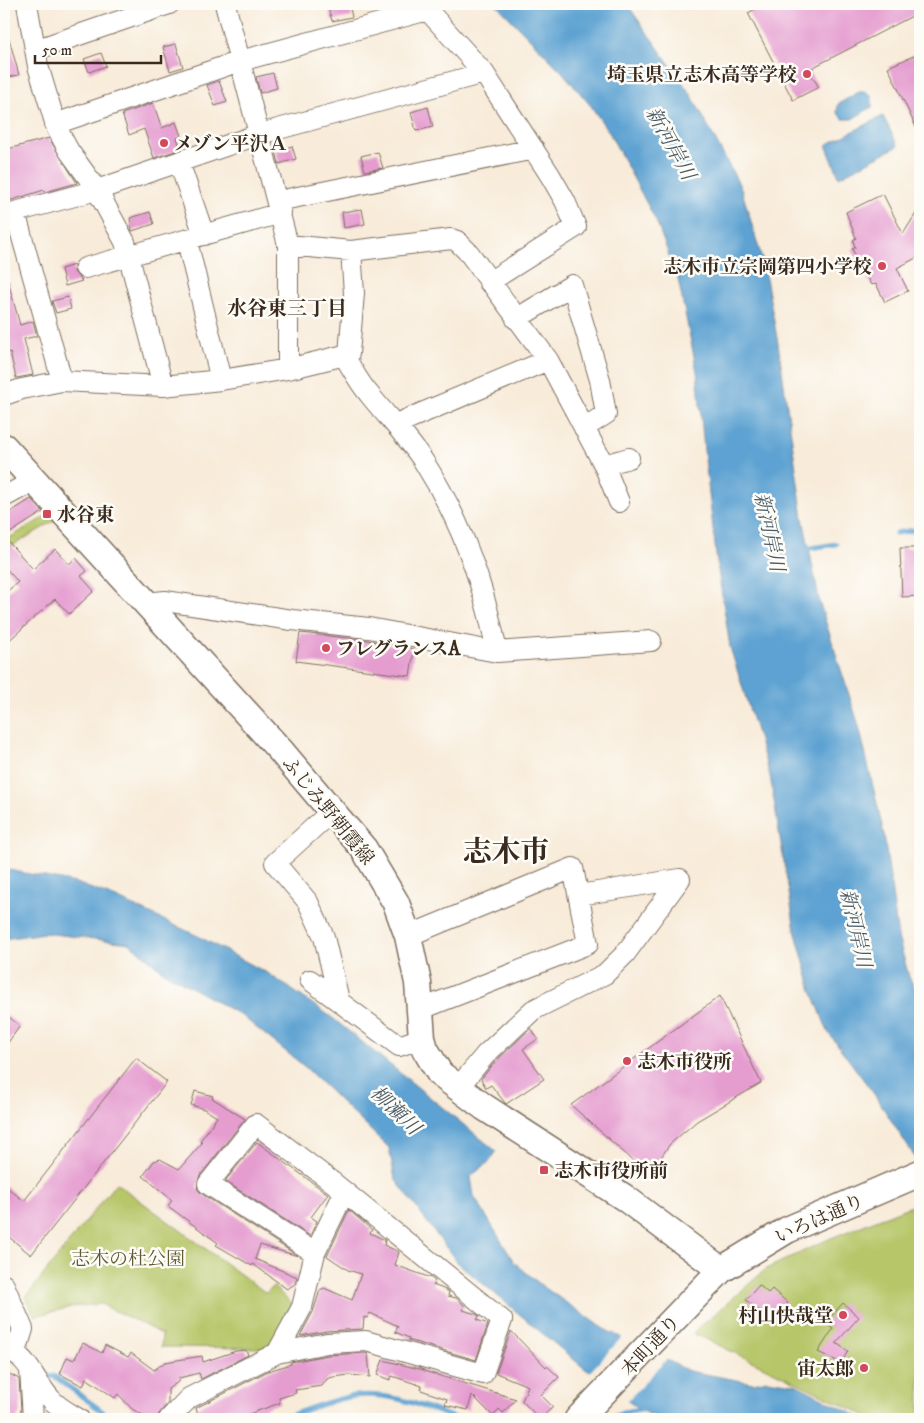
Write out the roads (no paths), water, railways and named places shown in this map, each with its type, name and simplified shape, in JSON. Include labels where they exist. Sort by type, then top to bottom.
[{"type":"main road","name":"ふじみ野朝霞線","points":[[4,447],[333,810],[376,866],[396,903],[408,936],[418,983],[422,1038],[432,1062],[440,1074],[457,1089],[625,1198],[721,1270]]},
{"type":"main road","name":"いろは通り","points":[[721,1270],[787,1230],[920,1173]]},
{"type":"main road","name":"本町通り","points":[[578,1419],[721,1270]]},
{"type":"street","points":[[28,4],[35,50],[55,124],[69,151],[96,190],[130,256],[164,386]]},
{"type":"street","points":[[35,50],[169,4]]},
{"type":"street","points":[[225,4],[280,207],[288,245],[288,369]]},
{"type":"street","points":[[55,124],[240,60],[425,7],[484,73],[534,149],[565,201],[576,228],[489,282]]},
{"type":"street","points":[[62,381],[9,213],[96,190],[260,134],[484,73]]},
{"type":"street","points":[[85,268],[196,238],[280,207],[534,149]]},
{"type":"street","points":[[179,162],[196,238],[221,380]]},
{"type":"street","points":[[288,245],[351,251],[451,239],[457,241],[469,253],[548,360],[604,465],[619,502]]},
{"type":"street","points":[[4,395],[22,389],[62,381],[164,386],[221,380],[288,369],[349,354],[354,293],[351,251]]},
{"type":"street","points":[[516,319],[572,285],[600,380],[606,414],[584,428]]},
{"type":"street","points":[[344,356],[368,394],[396,424],[425,463],[457,520],[488,608],[497,652]]},
{"type":"street","points":[[396,424],[548,360]]},
{"type":"street","points":[[604,465],[629,458]]},
{"type":"street","points":[[4,497],[34,480]]},
{"type":"street","points":[[146,603],[165,601],[292,620],[369,628],[497,652],[651,641]]},
{"type":"street","points":[[333,810],[275,862],[308,902],[324,937],[339,1000]]},
{"type":"street","points":[[408,936],[573,868],[588,944],[419,1010]]},
{"type":"street","points":[[457,1089],[486,1054],[533,1010],[605,974],[625,954],[680,879],[579,895]]},
{"type":"street","points":[[310,980],[399,1046],[422,1038]]},
{"type":"street","points":[[169,1419],[189,1398],[277,1353],[327,1343],[366,1341],[483,1374],[502,1320],[256,1124],[208,1184],[315,1253]]},
{"type":"street","points":[[277,1353],[302,1307],[315,1253],[344,1193]]},
{"type":"street","points":[[4,1285],[23,1329],[16,1354],[33,1419]]},
{"type":"street","points":[[16,1354],[52,1400],[79,1419]]},
{"type":"water","name":"新河岸川","points":[[496,4],[627,4],[692,96],[741,188],[763,262],[778,343],[803,518],[820,604],[859,726],[884,834],[898,937],[909,977],[920,997],[920,1165],[874,1094],[828,1032],[812,991],[795,930],[770,776],[730,647],[717,563],[697,371],[678,279],[656,221],[610,134],[591,106],[563,73]]},
{"type":"water","points":[[859,92],[867,92],[872,97],[872,107],[852,119],[843,119],[837,113],[838,104]]},
{"type":"water","points":[[883,116],[898,146],[839,177],[826,145]]},
{"type":"water","name":"柳瀬川","points":[[4,869],[76,883],[114,897],[198,936],[269,974],[330,1016],[496,1151],[488,1162],[471,1177],[474,1196],[514,1262],[541,1285],[604,1329],[689,1371],[753,1383],[767,1380],[795,1384],[863,1419],[725,1419],[714,1414],[665,1418],[650,1415],[629,1402],[579,1364],[457,1262],[395,1179],[389,1148],[305,1067],[242,1016],[164,972],[129,943],[44,933],[4,939]]},
{"type":"waterway","points":[[896,533],[920,529]]},
{"type":"waterway","points":[[805,549],[836,544]]},
{"type":"waterway","points":[[42,1378],[54,1376],[113,1419]]},
{"type":"waterway","points":[[281,1419],[331,1401],[362,1395],[404,1400],[457,1419]]},
{"type":"waterway","points":[[608,1419],[623,1412],[646,1408]]},
{"type":"place","name":"埼玉県立志木高等学校","points":[[807,74]]},
{"type":"place","name":"メゾン平沢Ａ","points":[[164,143]]},
{"type":"place","name":"志木市立宗岡第四小学校","points":[[882,266]]},
{"type":"place","name":"水谷東","points":[[47,514]]},
{"type":"place","name":"フレグランスA","points":[[326,648]]},
{"type":"place","name":"志木市役所","points":[[627,1061]]},
{"type":"place","name":"志木市役所前","points":[[544,1170]]},
{"type":"place","name":"村山快哉堂","points":[[843,1315]]},
{"type":"place","name":"宙太郎","points":[[864,1368]]},
{"type":"district","name":"水谷東三丁目","points":[[287,308]]},
{"type":"district","name":"志木市","points":[[506,851]]},
{"type":"park label","name":"志木の杜公園","points":[[128,1258]]}]
